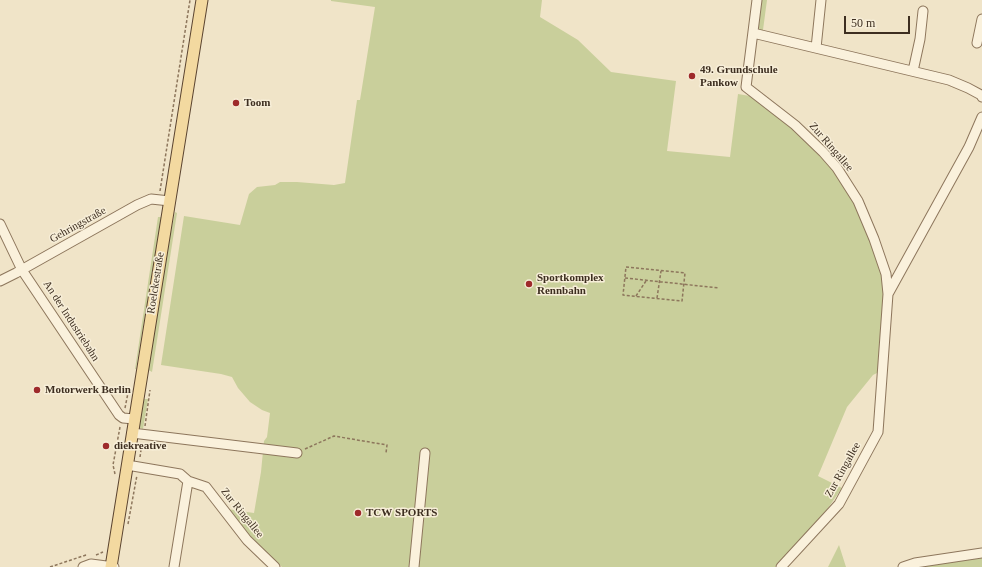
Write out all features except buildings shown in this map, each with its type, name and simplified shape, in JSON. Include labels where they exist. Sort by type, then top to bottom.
[{"type":"main road","name":"Roelckestraße","points":[[112,567],[134,419],[202,0]]},
{"type":"street","name":"Zur Ringallee","points":[[757,0],[746,87],[795,125],[837,168],[858,201],[874,239],[886,274],[888,294],[878,432],[839,504],[781,567]]},
{"type":"street","points":[[816,48],[821,0]]},
{"type":"street","points":[[913,71],[920,39],[923,11]]},
{"type":"street","points":[[977,43],[982,19]]},
{"type":"street","points":[[753,33],[949,80],[980,94],[982,97]]},
{"type":"street","name":"Zur Ringallee","points":[[888,294],[969,147],[982,117]]},
{"type":"street","name":"Gehringstraße","points":[[0,281],[137,205],[151,199],[170,201]]},
{"type":"street","name":"An der Industriebahn","points":[[0,224],[22,270],[119,416],[134,419]]},
{"type":"street","points":[[132,433],[297,453]]},
{"type":"street","points":[[414,567],[425,453]]},
{"type":"street","name":"Zur Ringallee","points":[[127,465],[180,474],[188,481],[206,487],[247,540],[275,567]]},
{"type":"street","points":[[174,567],[188,481]]},
{"type":"street","points":[[903,567],[915,563],[982,553]]},
{"type":"street","points":[[83,567],[91,564],[112,567]]},
{"type":"path","points":[[161,186],[190,0]]},
{"type":"path","points":[[626,267],[685,273],[682,301],[623,295],[625,278],[626,267]]},
{"type":"path","points":[[658,298],[661,270]]},
{"type":"path","points":[[625,278],[719,288]]},
{"type":"path","points":[[636,296],[646,281]]},
{"type":"path","points":[[116,474],[113,465],[121,426]]},
{"type":"path","points":[[297,453],[334,436],[387,445],[386,453]]},
{"type":"path","points":[[50,567],[86,555],[93,556],[103,552]]},
{"type":"green space","name":"Sportkomplex Rennbahn","points":[[331,0],[542,0],[540,17],[578,40],[611,72],[676,81],[667,151],[730,157],[738,94],[750,96],[783,119],[830,165],[859,208],[883,274],[885,294],[879,372],[873,375],[847,407],[818,476],[842,488],[819,521],[801,543],[775,567],[282,567],[249,537],[227,509],[254,513],[261,472],[264,441],[267,437],[270,413],[262,410],[250,402],[238,388],[232,377],[161,365],[184,216],[240,225],[249,194],[257,187],[275,185],[280,182],[334,185],[345,183],[357,100],[360,100],[375,7]]},
{"type":"green space","points":[[762,0],[767,0],[763,30],[765,33],[758,28]]},
{"type":"green space","points":[[175,212],[177,213],[152,372],[147,369],[167,246]]},
{"type":"green space","points":[[158,217],[161,217],[161,219],[135,369]]},
{"type":"green space","points":[[142,399],[148,399],[143,429],[138,427]]},
{"type":"green space","points":[[839,545],[846,567],[828,567]]},
{"type":"green space","points":[[982,557],[982,567],[916,567]]},
{"type":"place","name":"49. Grundschule Pankow","points":[[692,76]]},
{"type":"place","name":"Toom","points":[[236,103]]},
{"type":"place","name":"Sportkomplex Rennbahn","points":[[529,284]]},
{"type":"place","name":"Motorwerk Berlin","points":[[37,390]]},
{"type":"place","name":"diekreative","points":[[106,446]]},
{"type":"place","name":"TCW SPORTS","points":[[358,513]]}]
